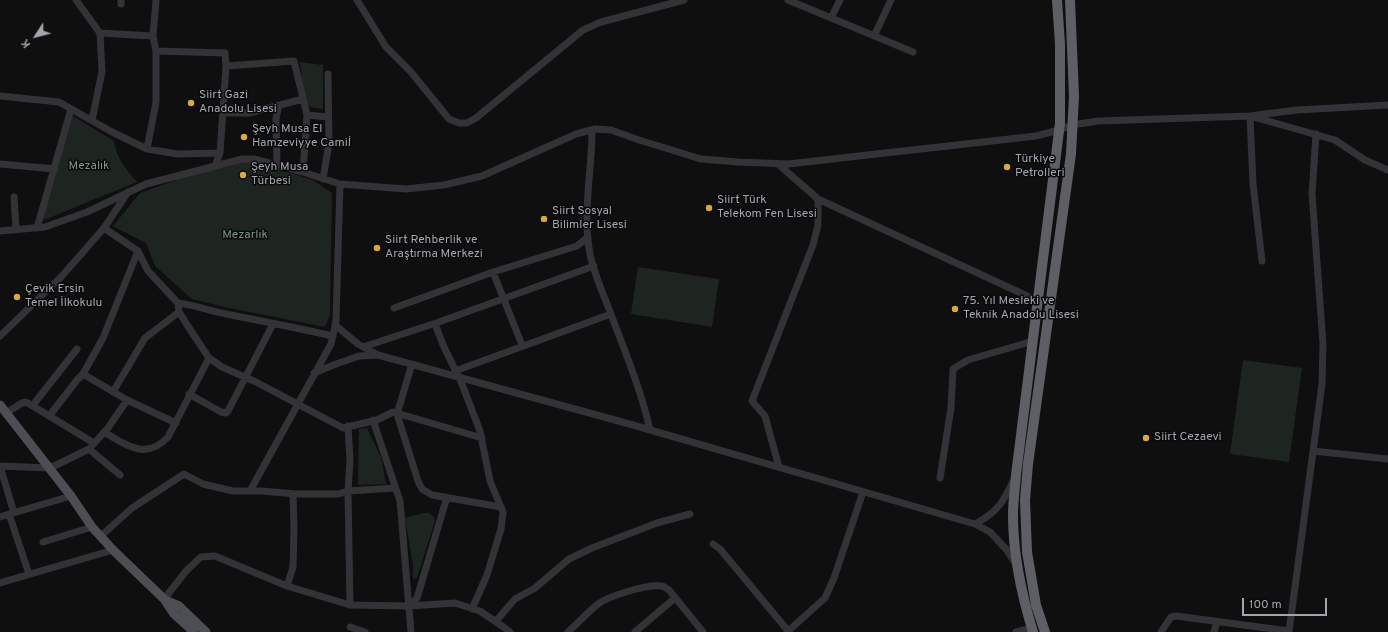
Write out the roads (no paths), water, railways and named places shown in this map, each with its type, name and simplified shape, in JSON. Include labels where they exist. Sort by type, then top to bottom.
[{"type":"highway","points":[[1032,630],[1026,609],[1019,567],[1013,515],[1016,475],[1059,130],[1060,44],[1057,0]]},
{"type":"highway","points":[[1045,632],[1036,605],[1027,552],[1025,500],[1029,457],[1071,154],[1074,96],[1070,0]]},
{"type":"main road","points":[[0,405],[50,468],[92,527],[113,550],[164,599],[174,614],[194,632]]},
{"type":"main road","points":[[164,599],[179,606],[206,632]]},
{"type":"street","points":[[76,0],[100,33],[102,72],[92,120]]},
{"type":"street","points":[[147,149],[156,102],[156,51],[153,36],[156,0]]},
{"type":"street","points":[[357,0],[386,47],[411,72],[442,112],[449,119],[458,123],[467,123],[476,118],[583,30],[601,22],[684,0]]},
{"type":"street","points":[[788,0],[913,52]]},
{"type":"street","points":[[831,18],[840,0]]},
{"type":"street","points":[[874,36],[891,0]]},
{"type":"street","points":[[100,33],[153,36]]},
{"type":"street","points":[[156,51],[225,53],[226,66],[220,153],[215,166]]},
{"type":"street","points":[[226,66],[294,61],[307,115],[303,172]]},
{"type":"street","points":[[323,179],[329,143],[328,74]]},
{"type":"street","points":[[0,96],[59,102],[147,149],[178,154],[220,153]]},
{"type":"street","points":[[223,113],[249,112],[302,99]]},
{"type":"street","points":[[277,165],[276,118],[279,105]]},
{"type":"street","points":[[0,231],[45,227],[87,212],[146,184],[242,159],[254,159],[340,184],[406,189],[444,186],[482,176],[576,134],[596,128],[611,130],[701,159],[788,164],[1036,136],[1072,125],[1098,121],[1250,116],[1297,110],[1388,105]]},
{"type":"street","points":[[37,228],[71,109]]},
{"type":"street","points":[[307,115],[328,117]]},
{"type":"street","points":[[1250,116],[1335,140],[1365,160],[1388,170]]},
{"type":"street","points":[[1250,116],[1253,184],[1262,261]]},
{"type":"street","points":[[592,130],[588,201],[588,237],[590,255],[644,403],[650,430]]},
{"type":"street","points":[[1161,632],[1171,617],[1176,616],[1289,632],[1322,384],[1323,344],[1312,194],[1316,134]]},
{"type":"street","points":[[0,164],[55,169]]},
{"type":"street","points":[[778,164],[818,199],[1038,301]]},
{"type":"street","points":[[250,491],[331,344],[335,325],[340,184]]},
{"type":"street","points":[[0,336],[62,276],[104,228],[129,192]]},
{"type":"street","points":[[14,197],[16,230]]},
{"type":"street","points":[[779,467],[765,416],[752,401],[814,245],[818,225],[818,199]]},
{"type":"street","points":[[104,228],[138,251],[148,271],[178,304],[179,312],[209,358],[222,367],[245,377],[343,428],[377,420],[393,412],[482,438]]},
{"type":"street","points":[[394,308],[493,272],[577,246],[588,237]]},
{"type":"street","points":[[50,416],[83,374],[103,338],[138,251]]},
{"type":"street","points":[[363,347],[435,324],[594,266]]},
{"type":"street","points":[[493,272],[522,345]]},
{"type":"street","points":[[178,304],[191,305],[207,310],[273,324],[286,325],[333,336]]},
{"type":"street","points":[[113,392],[145,338],[179,312]]},
{"type":"street","points":[[457,374],[522,345],[611,314]]},
{"type":"street","points":[[189,394],[221,412],[226,413],[273,324]]},
{"type":"street","points":[[435,324],[480,431],[490,480],[503,512],[501,529],[487,575],[472,608]]},
{"type":"street","points":[[335,325],[358,344],[378,355],[457,374],[975,524],[990,532],[1006,548],[1019,567]]},
{"type":"street","points":[[940,478],[951,408],[953,369],[968,360],[1033,341]]},
{"type":"street","points":[[33,406],[77,349]]},
{"type":"street","points":[[314,373],[359,356],[378,355]]},
{"type":"street","points":[[104,432],[130,448],[144,449],[153,448],[160,445],[168,437],[176,423],[189,394],[209,358]]},
{"type":"street","points":[[412,364],[397,414],[407,449],[418,482],[422,489],[432,495],[501,507]]},
{"type":"street","points":[[83,374],[127,400],[176,423]]},
{"type":"street","points":[[29,574],[0,466],[50,468],[89,449],[104,432],[127,400]]},
{"type":"street","points":[[6,413],[26,402],[94,443]]},
{"type":"street","points":[[373,420],[400,501],[411,632]]},
{"type":"street","points":[[348,426],[350,460],[348,492],[350,606]]},
{"type":"street","points":[[89,449],[120,474]]},
{"type":"street","points":[[1313,451],[1388,459]]},
{"type":"street","points":[[101,536],[132,508],[184,474],[203,484],[233,491],[293,494],[338,494],[395,488]]},
{"type":"street","points":[[975,524],[988,518],[1003,503],[1016,475]]},
{"type":"street","points":[[713,544],[720,549],[788,632],[825,598],[834,578],[863,492]]},
{"type":"street","points":[[287,586],[293,567],[293,494]]},
{"type":"street","points":[[0,517],[71,496]]},
{"type":"street","points":[[409,606],[417,598],[447,497]]},
{"type":"street","points":[[496,622],[515,599],[535,588],[569,560],[592,548],[657,523],[690,514]]},
{"type":"street","points":[[43,542],[92,527]]},
{"type":"street","points":[[1,581],[113,550]]},
{"type":"street","points":[[164,599],[201,557],[216,556],[287,586],[350,606],[409,606],[455,603],[480,611],[510,632]]},
{"type":"street","points":[[568,632],[598,604],[607,599],[652,586],[662,586],[669,590],[698,630]]},
{"type":"street","points":[[635,632],[676,598]]},
{"type":"street","points":[[1214,632],[1216,622]]},
{"type":"street","points":[[350,627],[365,632]]},
{"type":"street","points":[[1016,632],[1032,630]]},
{"type":"place","name":"Siirt Gazi Anadolu Lisesi","points":[[191,103]]},
{"type":"place","name":"Şeyh Musa El Hamzeviyye Camiİ","points":[[244,137]]},
{"type":"place","name":"Türkiye Petrolleri","points":[[1007,167]]},
{"type":"place","name":"Şeyh Musa Türbesi","points":[[243,175]]},
{"type":"place","name":"Siirt Türk Telekom Fen Lisesi","points":[[709,208]]},
{"type":"place","name":"Siirt Sosyal Bilimler Lisesi","points":[[544,219]]},
{"type":"place","name":"Siirt Rehberlik ve Araştırma Merkezi","points":[[377,248]]},
{"type":"place","name":"Çevik Ersin Temel İlkokulu","points":[[17,297]]},
{"type":"place","name":"75. Yıl Mesleki ve Teknik Anadolu Lisesi","points":[[955,309]]},
{"type":"place","name":"Siirt Cezaevi","points":[[1146,438]]},
{"type":"park label","name":"Mezalık","points":[[89,167]]},
{"type":"park label","name":"Mezarlık","points":[[245,236]]}]
